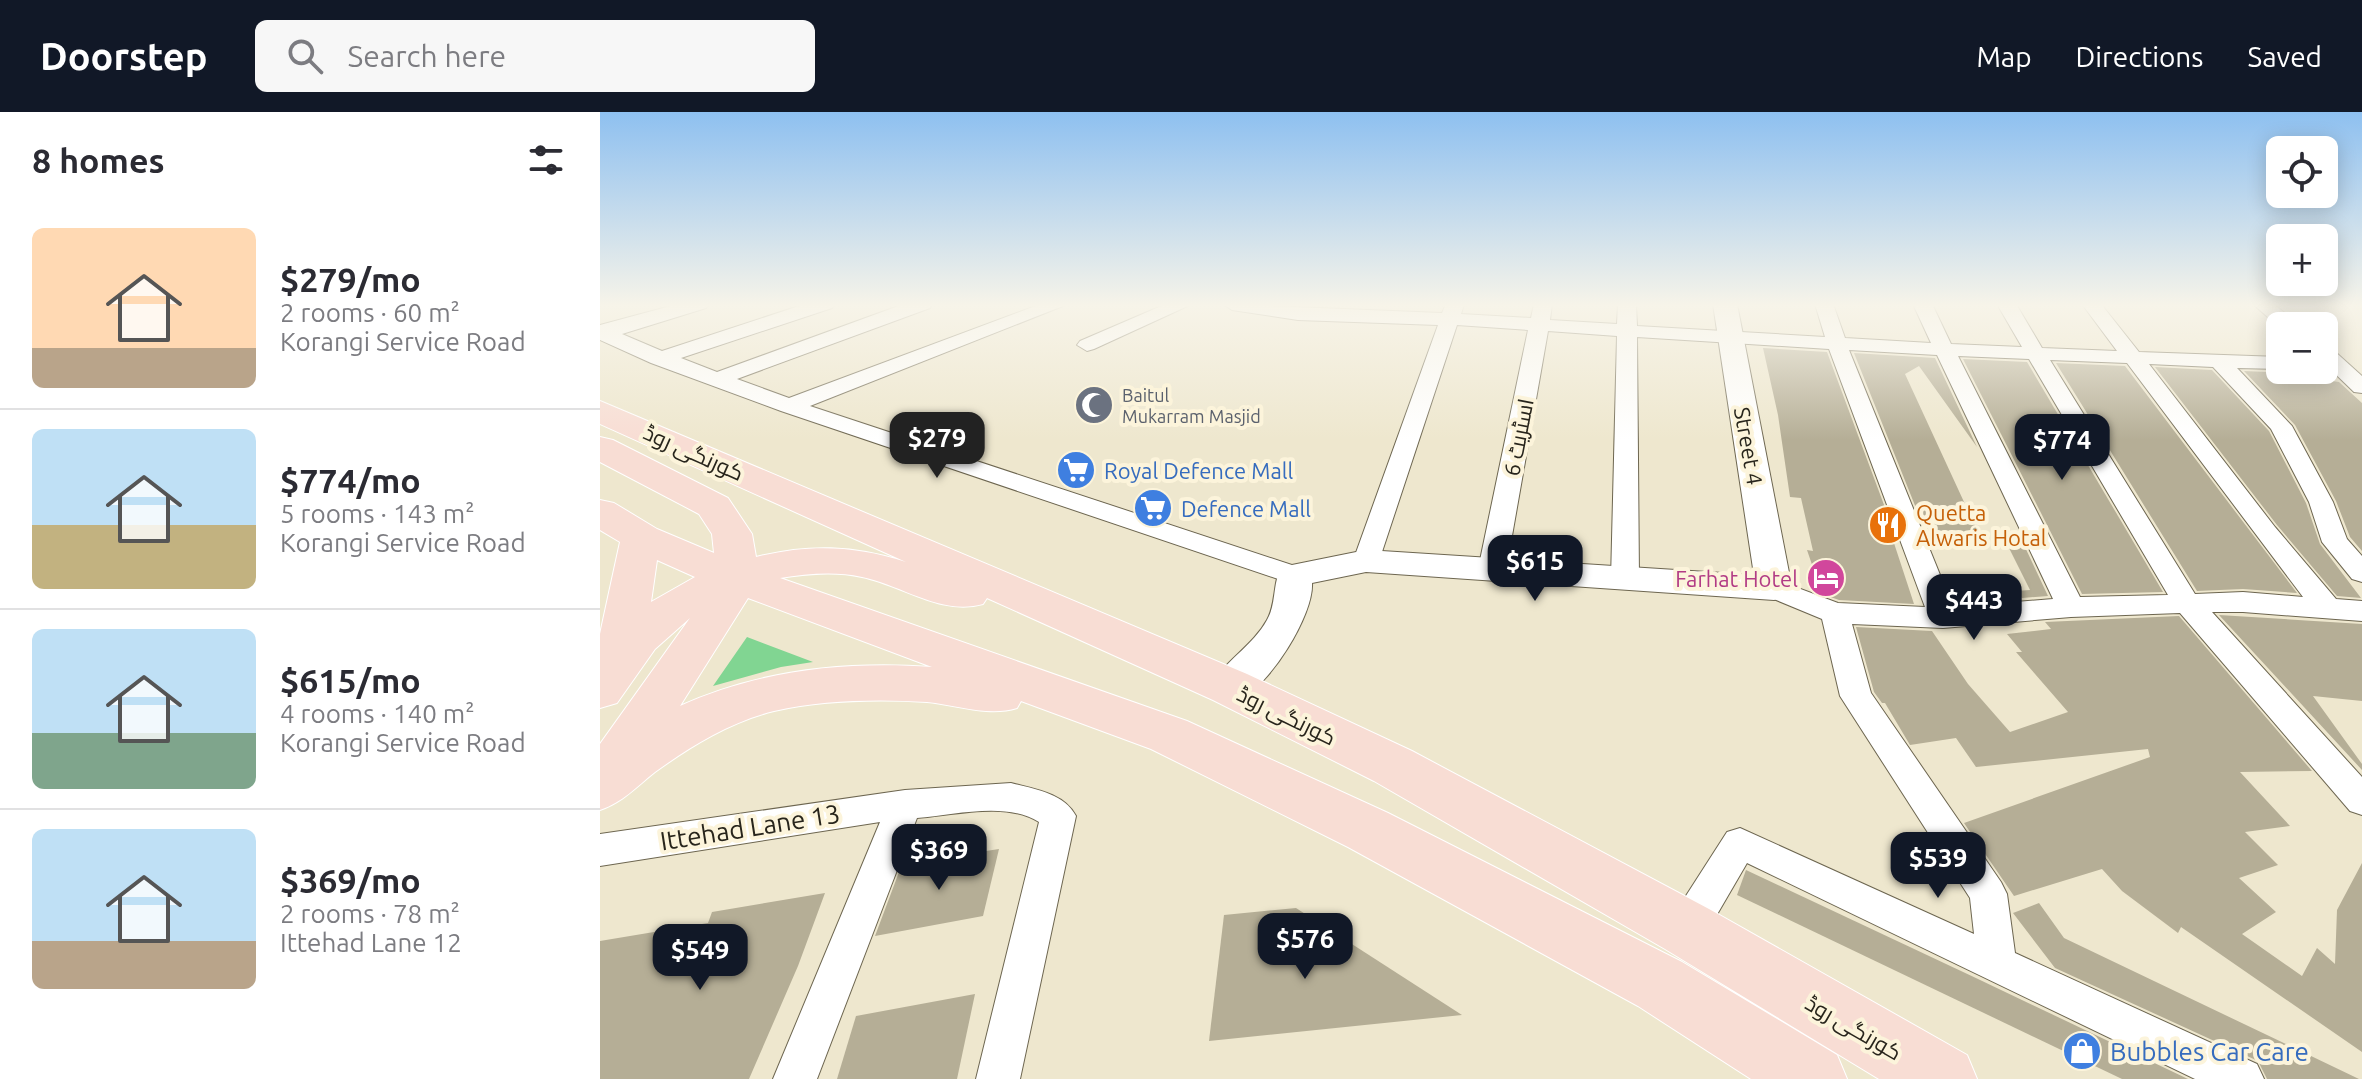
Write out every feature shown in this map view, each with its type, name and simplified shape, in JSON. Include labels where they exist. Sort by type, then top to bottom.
[{"type":"main road","name":"کورنگی روڈ","points":[[600,411],[1230,687],[1393,766],[1687,929],[1943,1079]]},
{"type":"main road","points":[[600,448],[714,506],[732,534],[733,577],[710,627],[600,786]]},
{"type":"main road","points":[[600,512],[642,538],[733,577],[1169,735],[1368,830],[1660,984],[1813,1079]]},
{"type":"main road","points":[[608,678],[632,596],[632,573],[642,538]]},
{"type":"main road","points":[[608,678],[645,630],[671,609],[705,588],[733,577],[792,563],[831,561],[866,564],[940,591],[1033,600]]},
{"type":"main road","points":[[645,630],[666,618],[690,613],[706,617],[710,627]]},
{"type":"main road","points":[[600,786],[635,756],[683,725],[719,709],[780,690],[830,683],[959,685],[1169,735]]},
{"type":"street","points":[[637,349],[789,406],[1294,575],[1366,561],[1774,588],[1835,613],[1943,618],[2071,607],[2243,602],[2362,611]]},
{"type":"street","points":[[661,358],[688,349]]},
{"type":"street","points":[[720,378],[799,349]]},
{"type":"street","points":[[789,406],[940,349]]},
{"type":"street","points":[[1366,561],[1440,349]]},
{"type":"street","name":"اسٹریٹ 6","points":[[1492,570],[1535,349]]},
{"type":"street","points":[[1625,580],[1628,349]]},
{"type":"street","name":"Street 4","points":[[1733,349],[1774,588]]},
{"type":"street","points":[[1839,349],[1943,618]]},
{"type":"street","points":[[1944,349],[2071,607]]},
{"type":"street","points":[[1947,349],[2266,363]]},
{"type":"street","points":[[2034,349],[2187,603],[2362,801]]},
{"type":"street","points":[[2127,349],[2206,451],[2239,500],[2327,607]]},
{"type":"street","points":[[2219,361],[2281,426],[2321,502],[2335,542],[2362,573]]},
{"type":"street","points":[[2338,367],[2362,387]]},
{"type":"street","points":[[1230,687],[1284,627],[1297,591],[1294,575]]},
{"type":"street","points":[[1835,613],[1856,696],[1988,894],[1997,962]]},
{"type":"street","name":"Ittehad Lane 13","points":[[600,850],[905,804],[1011,797],[1042,806],[1058,816],[998,1079]]},
{"type":"street","points":[[795,1079],[905,804]]},
{"type":"street","points":[[1687,929],[1740,843],[2242,1079]]},
{"type":"green space","points":[[747,637],[813,662],[781,667],[713,686]]},
{"type":"building","points":[[1763,349],[1827,352],[1896,537],[1892,537],[1914,604],[1839,600],[1822,594],[1807,550],[1813,551],[1801,498],[1790,497],[1778,415]]},
{"type":"building","points":[[1854,353],[1935,358],[1977,447],[1919,366],[1905,374],[1982,541],[1928,538]]},
{"type":"building","points":[[1963,359],[2027,362],[2163,592],[2082,594]]},
{"type":"building","points":[[2056,363],[2125,366],[2297,593],[2243,589],[2197,591]]},
{"type":"building","points":[[2155,367],[2212,370],[2269,431],[2306,503],[2320,544],[2361,598],[2337,596],[2277,525]]},
{"type":"building","points":[[2244,371],[2266,372],[2266,384],[2339,382],[2362,403],[2362,551],[2350,537],[2336,501],[2295,425]]},
{"type":"building","points":[[2007,544],[2024,545],[2048,596],[2022,598],[2015,591],[2030,590]]},
{"type":"building","points":[[2219,615],[2362,624],[2362,701],[2313,696],[2362,764],[2362,770]]},
{"type":"building","points":[[2179,616],[2312,771],[2240,772],[2290,826],[2245,832],[2278,865],[2239,878],[2276,912],[2242,934],[2302,976],[2317,948],[2335,964],[2337,910],[2362,863],[2362,1052],[2181,927],[2178,933],[2122,891],[2102,869],[2014,896],[1964,823],[2150,757],[2148,749],[1976,767],[1956,738],[1910,745],[1885,703],[1874,692],[1856,627],[1932,631],[1968,684],[2010,732],[2068,712],[2016,652],[2022,652],[2007,634],[2051,629],[2045,622]]},
{"type":"building","points":[[999,849],[983,916],[875,936],[902,864]]},
{"type":"building","points":[[1746,870],[2188,1079],[2122,1079],[1737,895]]},
{"type":"building","points":[[825,893],[798,966],[749,1079],[600,1079],[600,941],[708,923],[712,912]]},
{"type":"building","points":[[2039,903],[2064,938],[2359,1079],[2267,1079],[2258,1061],[2055,968],[2013,913]]},
{"type":"building","points":[[1296,908],[1462,1015],[1209,1041],[1224,915]]},
{"type":"building","points":[[975,994],[957,1079],[837,1079],[856,1016]]},
{"type":"place","name":"Baitul Mukarram Masjid","points":[[1094,405]]},
{"type":"place","name":"Royal Defence Mall","points":[[1076,470]]},
{"type":"place","name":"Defence Mall","points":[[1153,508]]},
{"type":"place","name":"Quetta Alwaris Hotal","points":[[1888,525]]},
{"type":"place","name":"Farhat Hotel","points":[[1826,578]]},
{"type":"place","name":"Bubbles Car Care","points":[[2082,1051]]}]
